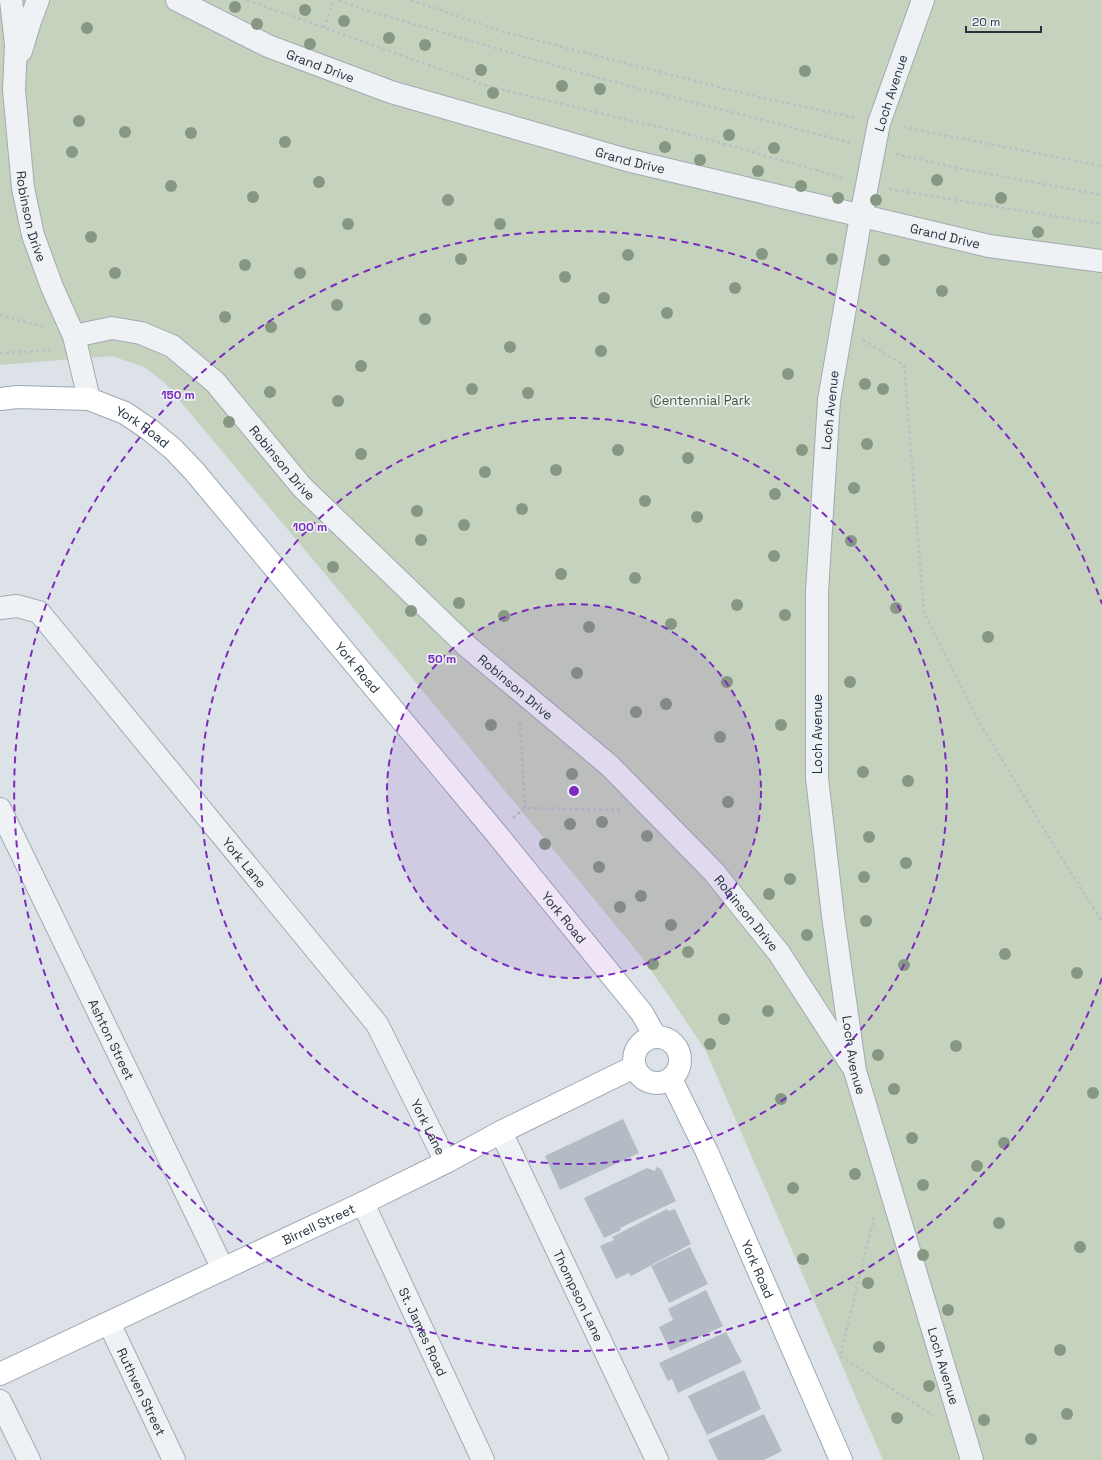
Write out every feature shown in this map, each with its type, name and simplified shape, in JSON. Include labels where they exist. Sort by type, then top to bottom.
[{"type":"main road","name":"York Road","points":[[0,399],[17,397],[89,399],[125,413],[150,430],[173,449],[194,471],[573,928],[642,1013],[655,1036]]},
{"type":"main road","points":[[655,1036],[669,1040],[679,1051],[680,1066],[671,1079],[657,1084],[643,1079],[634,1067],[633,1060],[636,1047],[647,1038],[655,1036]]},
{"type":"main road","name":"Birrell Street","points":[[0,1374],[363,1203],[446,1162],[501,1132],[634,1067]]},
{"type":"main road","name":"York Road","points":[[671,1079],[707,1152],[841,1460]]},
{"type":"street","name":"Robinson Drive","points":[[11,0],[16,45],[14,90],[23,188],[33,235],[52,287],[74,336],[89,399]]},
{"type":"street","name":"Robinson Drive","points":[[14,90],[22,46],[38,0]]},
{"type":"street","name":"Grand Drive","points":[[177,0],[268,46],[391,92],[627,160],[989,246],[1102,261]]},
{"type":"street","name":"Loch Avenue","points":[[922,0],[879,123],[860,216],[829,400],[817,592],[817,778],[833,916],[856,1070],[892,1189],[926,1312],[972,1460]]},
{"type":"street","name":"Robinson Drive","points":[[74,336],[112,328],[141,334],[172,346],[215,382],[302,487],[468,648],[610,766],[713,871],[779,953],[856,1070]]},
{"type":"street","name":"York Lane","points":[[0,608],[17,606],[38,612],[378,1024],[446,1162]]},
{"type":"street","name":"Ashton Street","points":[[0,809],[223,1269]]},
{"type":"street","name":"Thompson Lane","points":[[501,1132],[657,1460]]},
{"type":"street","name":"St. James Road","points":[[363,1203],[483,1460]]},
{"type":"street","name":"Ruthven Street","points":[[109,1323],[174,1460]]},
{"type":"street","points":[[0,1401],[29,1460]]},
{"type":"path","points":[[247,0],[488,86],[696,136],[866,185],[1102,224]]},
{"type":"path","points":[[324,28],[334,0]]},
{"type":"path","points":[[340,0],[362,9],[584,74],[750,118],[947,166],[1102,195]]},
{"type":"path","points":[[411,0],[504,32],[758,97],[879,123],[1102,166]]},
{"type":"path","points":[[0,315],[74,336]]},
{"type":"path","points":[[842,327],[904,364],[924,613],[976,716],[1040,823],[1102,922]]},
{"type":"path","points":[[0,353],[57,350],[74,336]]},
{"type":"path","points":[[518,690],[525,808]]},
{"type":"path","points":[[522,811],[525,808],[654,811]]},
{"type":"path","points":[[892,1189],[886,1194],[872,1221],[839,1356],[950,1426],[965,1440]]},
{"type":"green space","name":"Centennial Park","points":[[0,0],[1102,0],[1102,1460],[883,1460],[706,1051],[640,955],[403,667],[164,382],[144,367],[112,356],[0,365]]},
{"type":"building","points":[[623,1119],[639,1153],[560,1190],[545,1156]]},
{"type":"building","points":[[656,1167],[661,1169],[676,1201],[620,1228],[621,1230],[604,1238],[584,1198],[647,1168],[655,1171]]},
{"type":"building","points":[[667,1209],[668,1211],[675,1209],[691,1244],[631,1276],[629,1273],[616,1279],[600,1246],[614,1240],[612,1237]]},
{"type":"building","points":[[690,1247],[708,1284],[669,1303],[651,1266]]},
{"type":"building","points":[[706,1290],[723,1326],[670,1351],[659,1327],[673,1320],[668,1309]]},
{"type":"building","points":[[726,1332],[742,1362],[678,1393],[672,1379],[668,1381],[659,1363]]},
{"type":"building","points":[[744,1370],[761,1409],[707,1435],[688,1396]]},
{"type":"building","points":[[764,1414],[782,1451],[764,1460],[718,1460],[708,1440]]}]
